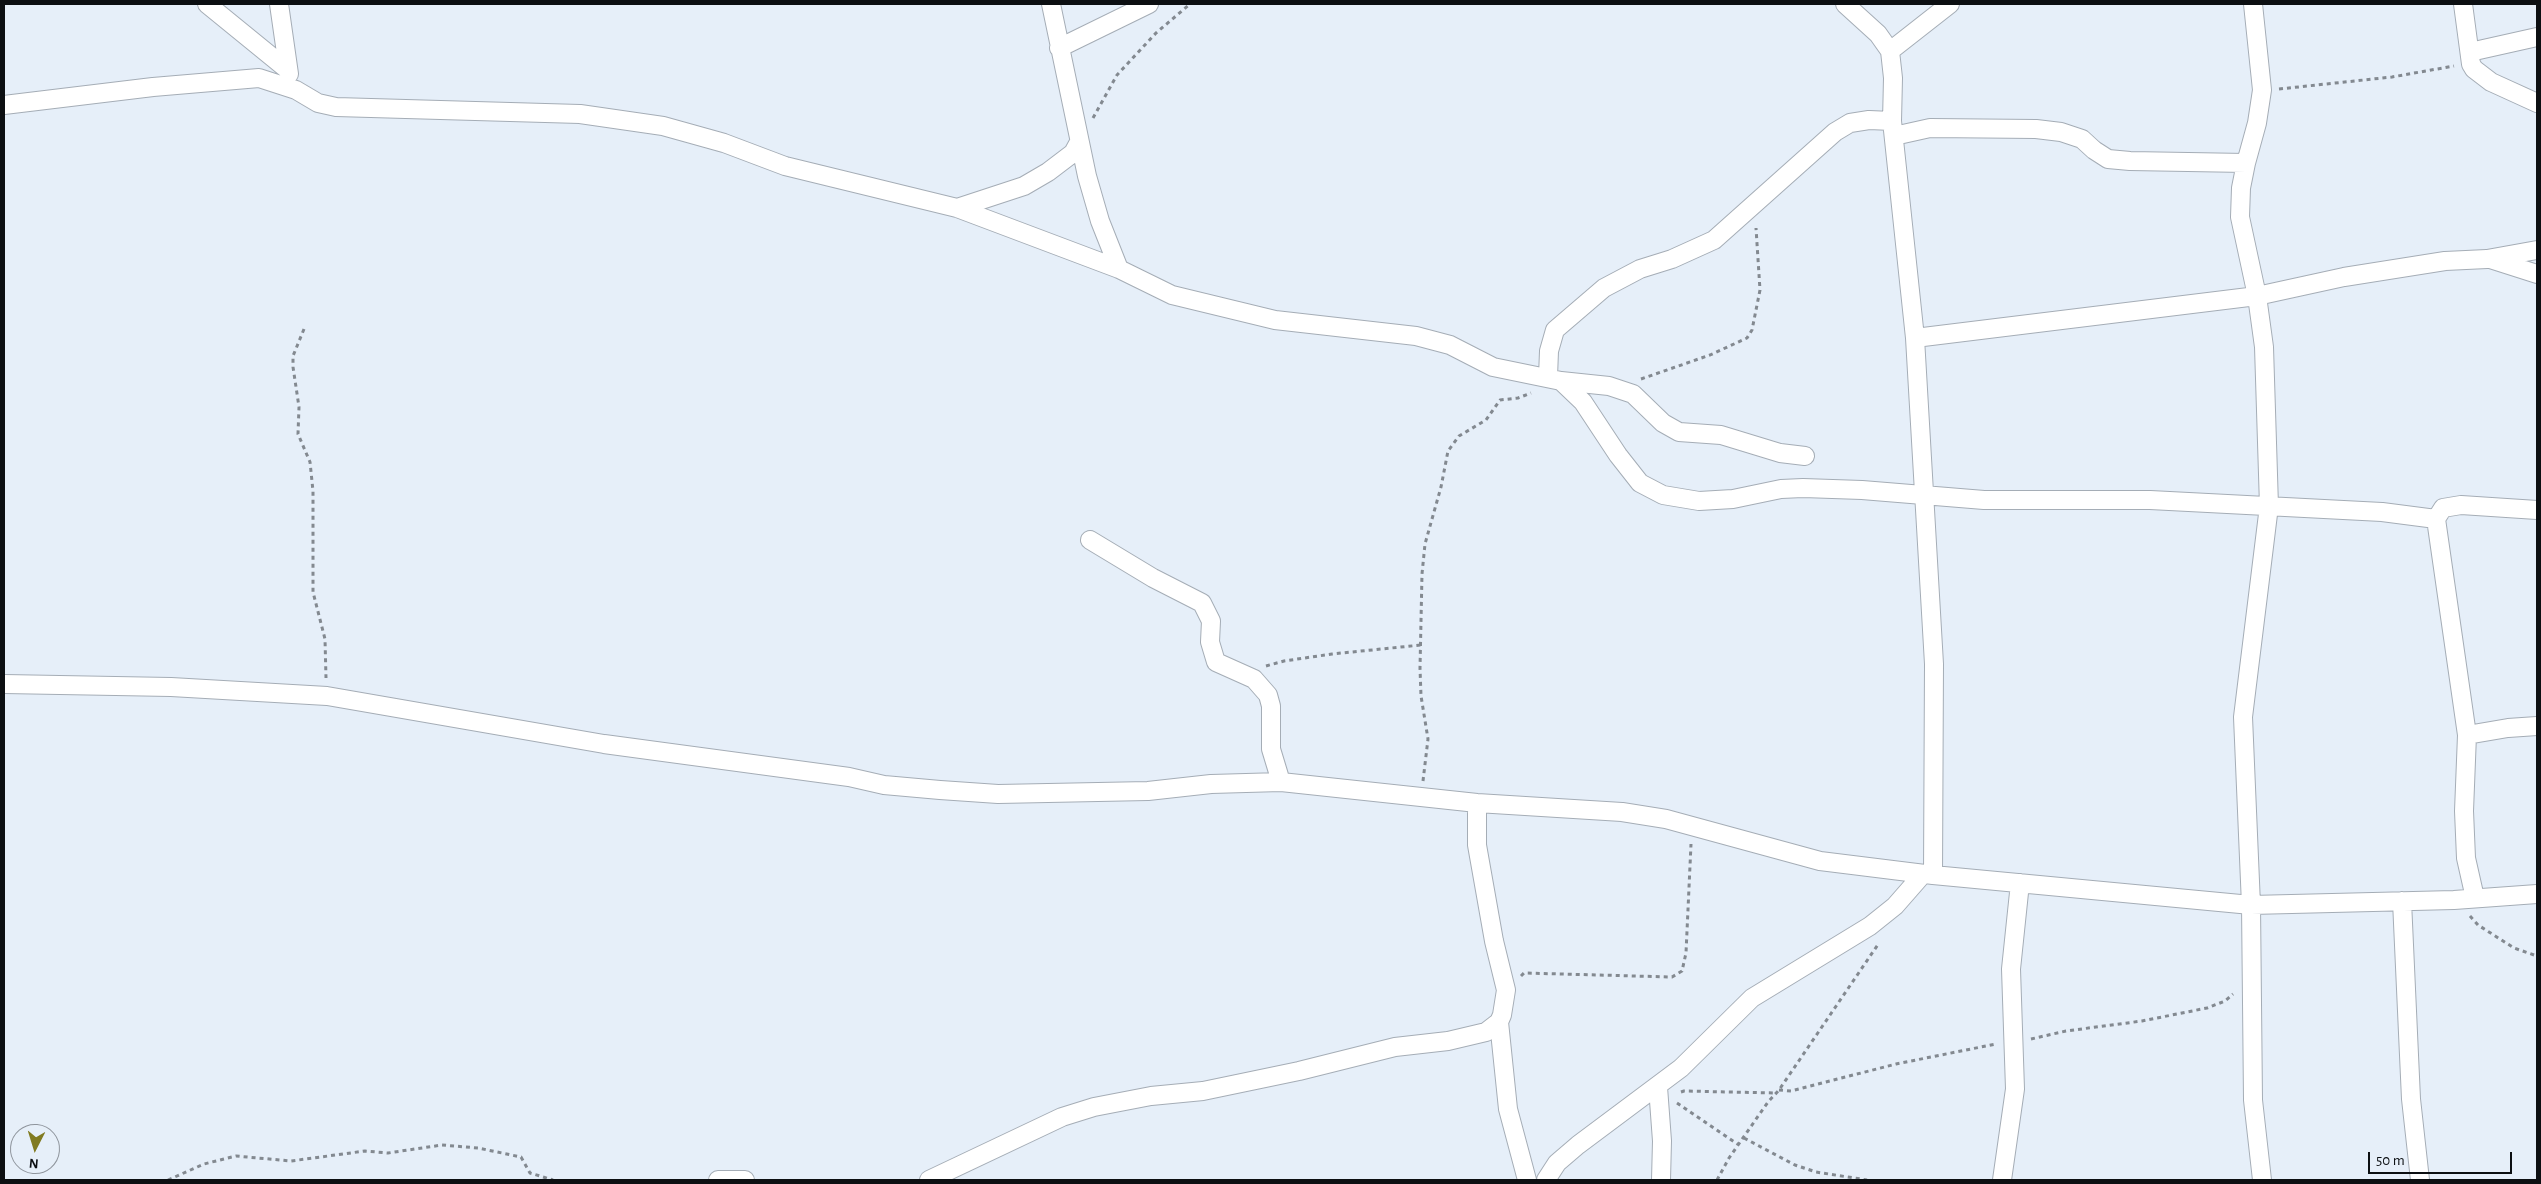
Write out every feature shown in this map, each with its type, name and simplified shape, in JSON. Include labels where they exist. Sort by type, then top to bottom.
[{"type":"street","points":[[207,4],[288,70]]},
{"type":"street","points":[[278,4],[288,70],[296,90]]},
{"type":"street","points":[[1050,4],[1079,142],[1100,222],[1118,269]]},
{"type":"street","points":[[1059,48],[1149,4]]},
{"type":"street","points":[[1546,1180],[1557,1164],[1578,1145],[1663,1094],[1681,1068],[1752,998],[1870,926],[1895,906],[1928,874],[1934,664],[1915,338],[1893,129],[1893,78],[1890,51],[1878,34],[1845,4]]},
{"type":"street","points":[[1890,51],[1950,4]]},
{"type":"street","points":[[2253,4],[2262,90],[2257,123],[2246,163],[2240,217],[2257,296],[2264,347],[2269,506],[2243,717],[2251,905],[2253,1100],[2262,1180]]},
{"type":"street","points":[[2462,4],[2474,69],[2490,82],[2537,102]]},
{"type":"street","points":[[2470,52],[2537,37]]},
{"type":"street","points":[[4,105],[153,87],[259,78],[296,90],[318,104],[336,107],[580,114],[663,126],[724,143],[785,166],[957,208],[1118,269],[1172,295],[1275,320],[1416,336],[1450,345],[1493,367],[1555,379],[1609,386],[1633,394],[1663,423],[1679,432],[1721,435],[1780,453],[1805,456]]},
{"type":"street","points":[[2246,163],[2108,159],[2082,139],[2061,132],[2036,129],[1893,129],[1869,120],[1850,124],[1834,132],[1714,240],[1672,259],[1640,269],[1604,288],[1556,330],[1549,351],[1555,379],[1583,402],[1618,455],[1640,483],[1663,495],[1699,501],[1733,499],[1781,489],[1803,488],[1984,500],[2150,500],[2382,512],[2436,519]]},
{"type":"street","points":[[957,208],[1024,186],[1048,172],[1073,153],[1079,142]]},
{"type":"street","points":[[1915,338],[2257,296],[2344,277],[2445,261],[2488,259],[2537,250]]},
{"type":"street","points":[[2488,259],[2537,274]]},
{"type":"street","points":[[2475,898],[2466,858],[2464,810],[2467,735],[2436,519],[2444,508],[2460,505],[2537,510]]},
{"type":"street","points":[[1090,540],[1153,578],[1202,603],[1211,620],[1210,642],[1216,662],[1258,683],[1268,695],[1271,706],[1271,749],[1281,782]]},
{"type":"street","points":[[4,684],[171,688],[326,696],[604,744],[940,790],[998,794],[1138,792],[1211,784],[1281,782],[1477,803],[1622,812],[1692,825],[1820,861],[1928,874],[2251,905],[2454,900],[2537,894]]},
{"type":"street","points":[[2467,735],[2508,728],[2537,726]]},
{"type":"street","points":[[1477,803],[1477,845],[1494,942],[1506,990],[1499,1022],[1508,1109],[1527,1180]]},
{"type":"street","points":[[2002,1180],[2015,1089],[2011,969],[2020,883]]},
{"type":"street","points":[[2402,901],[2411,1099],[2420,1180]]},
{"type":"street","points":[[929,1180],[1062,1117],[1094,1107],[1151,1096],[1202,1091],[1299,1071],[1396,1047],[1448,1041],[1486,1032],[1499,1022]]},
{"type":"street","points":[[1661,1180],[1663,1094]]},
{"type":"street","points":[[718,1180],[745,1180]]},
{"type":"path","points":[[1079,142],[1117,75],[1156,33],[1190,4]]},
{"type":"path","points":[[2262,90],[2299,88],[2392,77],[2453,66],[2474,69]]},
{"type":"path","points":[[1609,386],[1636,381],[1672,369],[1739,343],[1747,338],[1752,330],[1760,290],[1757,236],[1751,208]]},
{"type":"path","points":[[304,329],[293,356],[293,372],[299,407],[298,434],[310,462],[313,491],[313,592],[325,639],[326,696]]},
{"type":"path","points":[[1419,796],[1425,772],[1428,739],[1421,696],[1422,574],[1425,544],[1441,488],[1448,450],[1459,436],[1486,420],[1500,400],[1518,398],[1534,392]]},
{"type":"path","points":[[1242,674],[1284,661],[1421,645]]},
{"type":"path","points":[[1506,990],[1524,973],[1672,977],[1682,971],[1686,954],[1692,825]]},
{"type":"path","points":[[2454,900],[2478,925],[2514,948],[2537,956]]},
{"type":"path","points":[[1718,1180],[1739,1145],[1779,1090],[1884,936]]},
{"type":"path","points":[[1779,1090],[1792,1090],[1896,1064],[2012,1041],[2142,1021],[2207,1008],[2225,1001],[2239,990],[2251,973]]},
{"type":"path","points":[[1663,1094],[1684,1091],[1775,1093]]},
{"type":"path","points":[[1663,1094],[1739,1145]]},
{"type":"path","points":[[1744,1138],[1795,1165],[1816,1172],[1867,1180]]},
{"type":"path","points":[[168,1180],[204,1164],[236,1156],[291,1161],[365,1151],[388,1153],[442,1145],[478,1148],[521,1157],[530,1173],[553,1180]]}]
